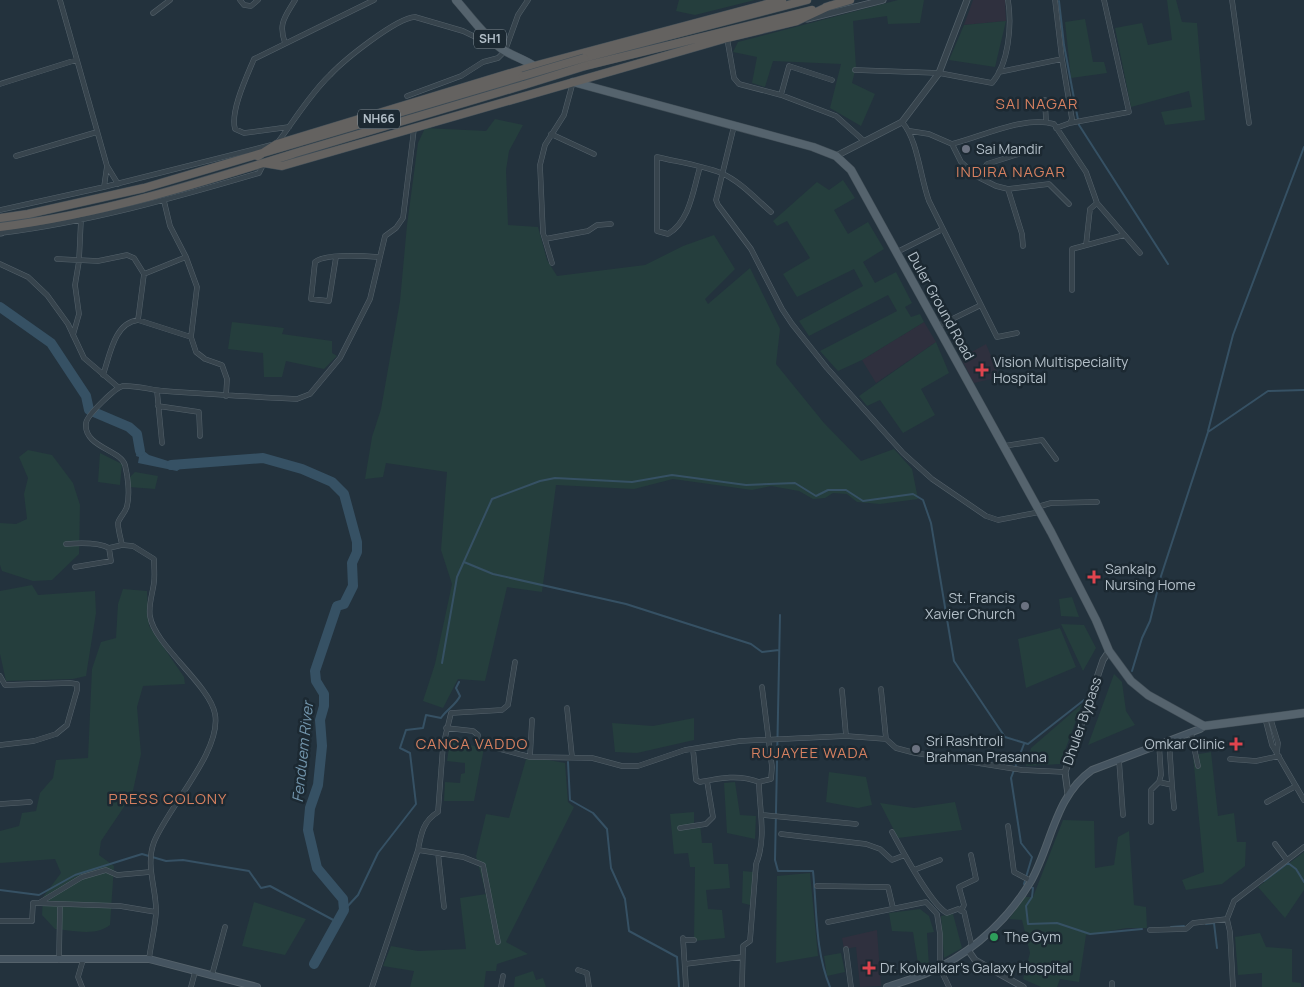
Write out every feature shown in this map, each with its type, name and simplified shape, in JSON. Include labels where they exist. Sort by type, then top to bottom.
[{"type":"highway","points":[[258,156],[277,144],[466,86],[566,57],[782,0]]},
{"type":"highway","name":"NH66","points":[[0,230],[144,197],[264,163],[524,85],[584,62],[807,0]]},
{"type":"highway","name":"NH66","points":[[0,218],[28,214],[144,188],[258,156],[523,76],[850,0]]},
{"type":"highway","points":[[264,163],[282,166],[727,38],[797,21],[829,6]]},
{"type":"highway","points":[[566,57],[573,82]]},
{"type":"highway","points":[[534,66],[540,92]]},
{"type":"main road","name":"SH1","points":[[458,1],[489,38],[505,51],[523,58],[534,66]]},
{"type":"main road","name":"Duler Ground Road","points":[[573,82],[813,147],[836,156],[851,170],[1038,509],[1096,620],[1109,651],[1131,682],[1148,696],[1204,726]]},
{"type":"main road","points":[[887,987],[940,968],[970,948],[1003,919],[1031,881],[1068,794],[1078,780],[1092,770],[1191,733],[1204,726],[1304,713]]},
{"type":"main road","points":[[0,959],[83,960],[149,958],[195,972],[257,987]]},
{"type":"street","points":[[60,0],[107,166],[118,184]]},
{"type":"street","points":[[153,14],[170,0]]},
{"type":"street","points":[[240,0],[244,5],[251,6],[258,0]]},
{"type":"street","points":[[285,43],[280,30],[295,0]]},
{"type":"street","points":[[356,0],[360,6]]},
{"type":"street","points":[[289,128],[244,133],[238,132],[234,125],[244,81],[254,59],[374,0]]},
{"type":"street","points":[[407,96],[461,76],[482,62],[498,58],[505,51],[518,15],[528,0]]},
{"type":"street","points":[[797,21],[883,0]]},
{"type":"street","points":[[836,156],[902,122],[939,72],[967,0]]},
{"type":"street","points":[[856,70],[939,72],[989,84],[994,81],[998,72],[1011,32],[1008,0]]},
{"type":"street","points":[[1055,0],[1072,119],[1070,123]]},
{"type":"street","points":[[1056,128],[1070,123],[1129,112],[1104,0]]},
{"type":"street","points":[[1232,0],[1249,123]]},
{"type":"street","points":[[0,210],[118,184],[277,144],[329,75],[389,28],[408,17],[415,16],[463,31],[505,51]]},
{"type":"street","points":[[727,38],[734,78],[739,84],[781,95],[836,116],[864,141]]},
{"type":"street","points":[[998,72],[1062,59]]},
{"type":"street","points":[[0,84],[76,60]]},
{"type":"street","points":[[781,95],[789,66],[832,80]]},
{"type":"street","points":[[461,76],[466,86]]},
{"type":"street","points":[[552,263],[545,239],[540,165],[545,145],[564,115],[573,82]]},
{"type":"street","points":[[1046,100],[1046,122]]},
{"type":"street","points":[[902,122],[910,132],[922,184],[997,337],[1017,334]]},
{"type":"street","points":[[952,144],[1012,126],[1046,122],[1054,124],[1086,172],[1097,203],[1140,253]]},
{"type":"street","points":[[734,126],[716,200],[718,205],[751,249],[782,309],[827,368],[903,453],[932,479],[986,516],[998,520],[1038,509],[1051,503],[1097,502]]},
{"type":"street","points":[[122,545],[118,521],[127,506],[128,487],[125,464],[120,458],[102,448],[89,434],[86,424],[88,418],[118,387],[124,386],[157,391],[226,396],[297,399],[310,394],[344,351],[370,299],[385,236],[396,228],[403,218],[414,129]]},
{"type":"street","points":[[16,156],[97,132]]},
{"type":"street","points":[[910,132],[929,134],[952,144],[961,162],[978,177],[1008,189],[1049,184],[1069,204]]},
{"type":"street","points":[[551,134],[594,154]]},
{"type":"street","points":[[978,177],[987,164],[1032,150]]},
{"type":"street","points":[[700,167],[688,210],[676,229],[668,234],[657,231],[657,156],[700,167],[722,174],[747,191],[770,212]]},
{"type":"street","points":[[0,230],[80,219],[164,201],[259,173],[264,163]]},
{"type":"street","points":[[104,187],[107,166]]},
{"type":"street","points":[[1008,189],[1022,234],[1023,246]]},
{"type":"street","points":[[164,201],[170,226],[186,257],[197,287],[191,337],[196,352],[205,359],[222,366],[226,379],[226,396]]},
{"type":"street","points":[[1086,245],[1090,209],[1097,203]]},
{"type":"street","points":[[73,335],[79,314],[75,285],[79,261],[80,219]]},
{"type":"street","points":[[545,239],[588,232],[597,225],[611,224]]},
{"type":"street","points":[[897,252],[943,229]]},
{"type":"street","points":[[1072,290],[1071,250],[1124,236]]},
{"type":"street","points":[[57,259],[98,261],[127,255],[134,258],[144,274],[138,320]]},
{"type":"street","points":[[144,274],[186,257]]},
{"type":"street","points":[[336,257],[329,301],[311,299],[315,262],[318,259],[336,257],[379,257]]},
{"type":"street","points":[[0,264],[28,277],[47,294],[68,324],[84,358],[118,387]]},
{"type":"street","points":[[938,326],[981,305]]},
{"type":"street","points":[[103,375],[120,327],[129,321],[138,320],[191,337]]},
{"type":"street","points":[[157,391],[162,443]]},
{"type":"street","points":[[158,406],[199,412],[200,436]]},
{"type":"street","points":[[1002,446],[1042,440],[1056,459]]},
{"type":"street","points":[[66,544],[83,542],[86,545],[104,545],[109,548],[122,545],[133,546],[154,560],[155,579],[150,616],[156,629],[215,712],[216,727],[211,741],[196,772],[167,817],[153,844],[150,872],[156,912],[149,958]]},
{"type":"street","points":[[75,567],[112,561],[109,548]]},
{"type":"street","name":"Dhuler Bypass","points":[[1068,794],[1065,772],[1103,660],[1109,651]]},
{"type":"street","points":[[372,987],[418,850],[421,832],[427,821],[438,812],[446,728],[452,713],[502,710],[508,705],[515,662]]},
{"type":"street","points":[[0,676],[5,685],[77,684],[67,725],[56,734],[34,741],[0,745]]},
{"type":"street","points":[[693,749],[696,780],[700,782],[729,776],[751,778],[759,782],[771,779],[772,767],[762,687]]},
{"type":"street","points":[[881,688],[886,739]]},
{"type":"street","points":[[842,690],[846,736]]},
{"type":"street","points":[[567,708],[572,757]]},
{"type":"street","points":[[1267,718],[1278,743],[1278,754],[1304,800]]},
{"type":"street","points":[[530,757],[532,720]]},
{"type":"street","points":[[446,728],[473,731],[478,735],[477,742],[530,757],[592,758],[622,766],[638,766],[693,749],[740,741],[846,736],[886,739],[896,748],[915,753],[1022,770],[1065,772]]},
{"type":"street","points":[[1191,733],[1198,766]]},
{"type":"street","points":[[1169,740],[1174,808]]},
{"type":"street","points":[[1151,822],[1151,790],[1159,782],[1159,744]]},
{"type":"street","points":[[1230,759],[1256,761],[1278,754]]},
{"type":"street","points":[[1119,760],[1123,815]]},
{"type":"street","points":[[680,828],[706,824],[713,817],[707,781]]},
{"type":"street","points":[[742,987],[743,946],[750,941],[756,864],[759,856],[763,815],[759,808],[759,782]]},
{"type":"street","points":[[1159,782],[1172,785]]},
{"type":"street","points":[[1267,802],[1296,786]]},
{"type":"street","points":[[0,804],[30,802]]},
{"type":"street","points":[[763,815],[856,824]]},
{"type":"street","points":[[1008,826],[1014,872],[1031,881]]},
{"type":"street","points":[[892,832],[914,870],[942,911],[947,913],[958,909],[964,912],[970,948],[975,960],[1023,987]]},
{"type":"street","points":[[781,834],[866,844],[880,850],[892,860],[905,855]]},
{"type":"street","points":[[1275,844],[1286,860]]},
{"type":"street","points":[[1232,987],[1230,932],[1227,920],[1234,901],[1304,847]]},
{"type":"street","points":[[418,850],[463,857],[483,865],[498,942]]},
{"type":"street","points":[[438,853],[444,907]]},
{"type":"street","points":[[961,911],[964,905],[959,887],[976,879],[971,855]]},
{"type":"street","points":[[914,870],[940,860]]},
{"type":"street","points":[[38,904],[82,877],[106,870],[117,875],[150,872]]},
{"type":"street","points":[[817,886],[888,887],[893,908]]},
{"type":"street","points":[[828,922],[926,902],[937,914],[940,934],[940,968],[949,987]]},
{"type":"street","points":[[0,921],[32,921],[33,903],[120,906],[156,912]]},
{"type":"street","points":[[59,960],[60,904]]},
{"type":"street","points":[[1150,930],[1186,929],[1193,923],[1227,920]]},
{"type":"street","points":[[212,975],[225,927]]},
{"type":"street","points":[[686,987],[683,939],[694,940]]},
{"type":"street","points":[[846,949],[851,987]]},
{"type":"street","points":[[685,964],[742,957]]},
{"type":"street","points":[[82,987],[78,977],[83,960]]},
{"type":"street","points":[[578,970],[587,973],[589,987]]},
{"type":"street","points":[[191,987],[195,972]]},
{"type":"street","points":[[501,987],[503,976]]},
{"type":"shaded area","points":[[973,0],[1005,0],[1006,21],[964,25]]},
{"type":"shaded area","points":[[924,322],[936,342],[876,383],[862,360]]},
{"type":"shaded area","name":"Vision Multispeciality Hospital","points":[[986,344],[1000,377],[974,383],[961,358]]},
{"type":"shaded area","points":[[139,434],[144,451],[149,455],[184,466],[177,471],[138,463],[139,457],[136,456]]},
{"type":"shaded area","name":"Dr. Kolwalkar's Galaxy Hospital","points":[[877,930],[881,986],[860,987],[856,947],[844,949],[842,938]]},
{"type":"green space","points":[[679,0],[755,0],[695,15],[676,11]]},
{"type":"green space","points":[[898,0],[924,0],[920,23],[888,24],[887,16],[853,21],[856,67],[852,83],[875,94],[861,126],[830,108],[841,64],[773,61],[765,87],[752,83],[757,57],[733,52],[738,42]]},
{"type":"green space","points":[[1167,0],[1176,0],[1182,22],[1197,23],[1205,120],[1165,125],[1161,112],[1192,107],[1189,91],[1131,107],[1115,28],[1142,23],[1148,45],[1172,40]]},
{"type":"green space","points":[[1085,19],[1093,62],[1104,62],[1107,73],[1071,78],[1065,22]]},
{"type":"green space","points":[[1006,21],[995,67],[949,60],[964,25]]},
{"type":"green space","points":[[495,119],[523,125],[509,151],[506,170],[508,225],[538,227],[547,260],[557,276],[645,265],[683,246],[714,235],[735,269],[705,299],[708,304],[750,268],[780,329],[776,364],[824,423],[861,461],[894,449],[912,469],[918,499],[880,504],[857,502],[847,494],[833,493],[825,498],[813,499],[799,491],[771,486],[752,490],[673,479],[634,489],[556,485],[542,592],[507,587],[485,681],[458,679],[443,708],[423,701],[435,664],[452,584],[441,550],[447,472],[386,463],[383,477],[365,479],[372,437],[381,409],[400,301],[407,225],[418,143],[425,128],[486,131]]},
{"type":"green space","points":[[843,180],[855,198],[834,210],[848,234],[868,222],[884,249],[863,262],[875,283],[896,272],[912,303],[905,307],[911,317],[920,314],[924,322],[862,360],[838,371],[820,351],[897,311],[888,295],[809,336],[799,321],[863,286],[854,269],[797,297],[783,274],[810,258],[787,221],[777,226],[773,221],[817,182],[829,190]]},
{"type":"green space","points":[[232,322],[284,328],[282,334],[332,341],[332,353],[337,356],[324,369],[286,361],[282,377],[264,377],[263,353],[228,349]]},
{"type":"green space","points":[[936,342],[949,373],[921,389],[935,415],[903,433],[880,400],[867,406],[859,396]]},
{"type":"green space","points":[[28,450],[52,455],[73,483],[80,505],[79,554],[52,580],[33,581],[2,571],[0,565],[0,523],[16,524],[27,519],[24,494],[28,478],[19,457]]},
{"type":"green space","points":[[100,453],[122,464],[120,485],[98,482]]},
{"type":"green space","points":[[135,472],[158,476],[155,489],[130,487],[130,477]]},
{"type":"green space","points":[[32,585],[38,595],[95,591],[96,613],[86,676],[73,679],[6,681],[0,654],[0,591]]},
{"type":"green space","points":[[123,589],[147,591],[149,626],[184,677],[185,684],[143,686],[137,707],[141,754],[132,795],[101,841],[99,855],[114,866],[110,925],[104,929],[90,932],[55,929],[42,915],[43,897],[61,873],[55,859],[0,863],[0,831],[19,826],[22,813],[36,811],[40,793],[53,778],[56,760],[88,758],[92,669],[101,642],[116,638],[118,604]]},
{"type":"green space","points":[[1072,597],[1079,617],[1061,616],[1059,599]]},
{"type":"green space","points":[[1061,624],[1084,625],[1096,648],[1083,671]]},
{"type":"green space","points":[[1060,628],[1076,667],[1026,688],[1018,639]]},
{"type":"green space","points":[[1114,674],[1122,682],[1126,711],[1135,725],[1088,745]]},
{"type":"green space","points":[[1082,704],[1060,764],[1026,766],[1031,748]]},
{"type":"green space","points":[[694,718],[694,740],[637,753],[615,752],[612,723],[653,726]]},
{"type":"green space","points":[[450,741],[484,748],[474,801],[444,801],[445,782],[460,783],[461,774],[465,773],[465,763],[447,761]]},
{"type":"green space","points":[[1211,752],[1218,816],[1234,813],[1237,842],[1246,842],[1245,866],[1222,884],[1186,890],[1182,880],[1204,872],[1193,755]]},
{"type":"green space","points":[[527,756],[565,763],[568,802],[574,807],[506,942],[528,954],[497,964],[496,971],[486,971],[484,987],[410,987],[414,971],[383,966],[391,946],[418,951],[466,949],[460,898],[486,894],[476,856],[486,814],[509,818]]},
{"type":"green space","points":[[829,772],[866,777],[872,805],[858,808],[826,802]]},
{"type":"green space","points":[[735,782],[740,815],[756,816],[755,839],[727,833],[724,783]]},
{"type":"green space","points":[[955,802],[962,830],[898,838],[880,803],[914,808]]},
{"type":"green space","points":[[694,812],[694,825],[700,824],[702,843],[712,843],[714,864],[728,864],[730,888],[706,890],[708,909],[722,910],[725,938],[694,941],[695,867],[690,867],[688,853],[674,854],[670,814]]},
{"type":"green space","points":[[1063,820],[1094,821],[1095,868],[1114,865],[1118,837],[1129,831],[1134,905],[1146,907],[1147,928],[1127,928],[1086,935],[1079,982],[1060,979],[1057,987],[1041,987],[1023,979],[1030,953],[1022,920],[1009,919],[1025,897],[1033,897]]},
{"type":"green space","points":[[1304,852],[1304,890],[1285,918],[1258,887]]},
{"type":"green space","points":[[743,871],[753,872],[750,905],[742,903]]},
{"type":"green space","points":[[810,873],[818,956],[776,963],[777,876]]},
{"type":"green space","points":[[254,902],[306,919],[285,955],[242,946]]},
{"type":"green space","points":[[920,909],[929,916],[934,932],[927,933],[929,967],[919,970],[913,932],[892,931],[889,913]]},
{"type":"green space","points":[[953,914],[962,948],[944,958],[941,916]]},
{"type":"green space","points":[[1260,933],[1266,947],[1292,949],[1292,982],[1301,983],[1301,987],[1262,987],[1262,973],[1238,975],[1235,937]]},
{"type":"green space","points":[[841,953],[845,972],[827,976],[824,956]]},
{"type":"green space","points":[[533,971],[536,980],[543,978],[546,987],[514,987],[515,977]]},
{"type":"waterway","points":[[1059,1],[1064,45],[1079,125],[1168,264]]},
{"type":"waterway","points":[[1208,431],[1233,335],[1304,147]]},
{"type":"waterway","name":"Fenduem River","points":[[0,307],[51,343],[86,396],[89,410],[129,427],[137,434],[140,451]]},
{"type":"waterway","points":[[1132,671],[1142,638],[1150,621],[1161,576],[1208,432],[1268,391],[1304,390]]},
{"type":"waterway","name":"Fenduem River","points":[[171,465],[263,458],[302,469],[332,482],[344,494],[357,542],[357,552],[352,563],[353,586],[344,604],[337,606],[315,671],[316,681],[324,694],[324,706],[320,720],[322,746],[318,785],[310,808],[308,830],[317,868],[343,899],[344,910],[314,964]]},
{"type":"waterway","points":[[442,663],[457,577],[492,499],[540,481],[555,478],[632,482],[672,475],[746,485],[795,483],[816,496],[828,490],[846,490],[863,501],[913,494],[923,500],[931,523],[954,661],[1005,737],[1028,744],[1084,700]]},
{"type":"waterway","points":[[464,562],[493,574],[626,604],[751,644],[762,652],[779,650]]},
{"type":"waterway","points":[[780,615],[775,860],[778,871],[813,871],[819,945],[830,987]]},
{"type":"waterway","points":[[344,910],[358,895],[378,853],[416,804],[410,753],[400,748],[406,730],[423,728],[426,715],[441,718],[460,696],[456,688],[459,682]]},
{"type":"waterway","points":[[1024,744],[1011,778],[1021,843],[1032,857],[1024,884],[1026,885]]},
{"type":"waterway","points":[[568,762],[570,800],[593,813],[607,829],[611,868],[625,899],[629,931],[677,957],[679,987]]},
{"type":"waterway","points":[[0,890],[39,895],[75,875],[142,854],[166,861],[183,860],[249,871],[261,888],[270,886],[337,922]]},
{"type":"waterway","points":[[1264,881],[1288,863],[1296,869],[1304,882]]},
{"type":"waterway","points":[[1030,887],[1033,888],[1032,897],[1026,906],[1028,924],[1057,923],[1090,934],[1142,929]]},
{"type":"waterway","points":[[1206,924],[1214,923],[1217,948]]},
{"type":"waterway","points":[[1171,927],[1184,926]]},
{"type":"place","name":"Sai Mandir","points":[[966,149]]},
{"type":"place","name":"Vision Multispeciality Hospital","points":[[982,370]]},
{"type":"place","name":"Sankalp Nursing Home","points":[[1094,577]]},
{"type":"place","name":"St. Francis Xavier Church","points":[[1025,606]]},
{"type":"place","name":"Omkar Clinic","points":[[1236,744]]},
{"type":"place","name":"Sri Rashtroli Brahman Prasanna","points":[[916,749]]},
{"type":"place","name":"The Gym","points":[[994,937]]},
{"type":"place","name":"Dr. Kolwalkar's Galaxy Hospital","points":[[869,968]]},
{"type":"district","name":"SAI NAGAR","points":[[1037,104]]},
{"type":"district","name":"INDIRA NAGAR","points":[[1011,172]]},
{"type":"district","name":"CANCA VADDO","points":[[472,744]]},
{"type":"district","name":"RUJAYEE WADA","points":[[810,753]]},
{"type":"district","name":"PRESS COLONY","points":[[168,799]]}]
